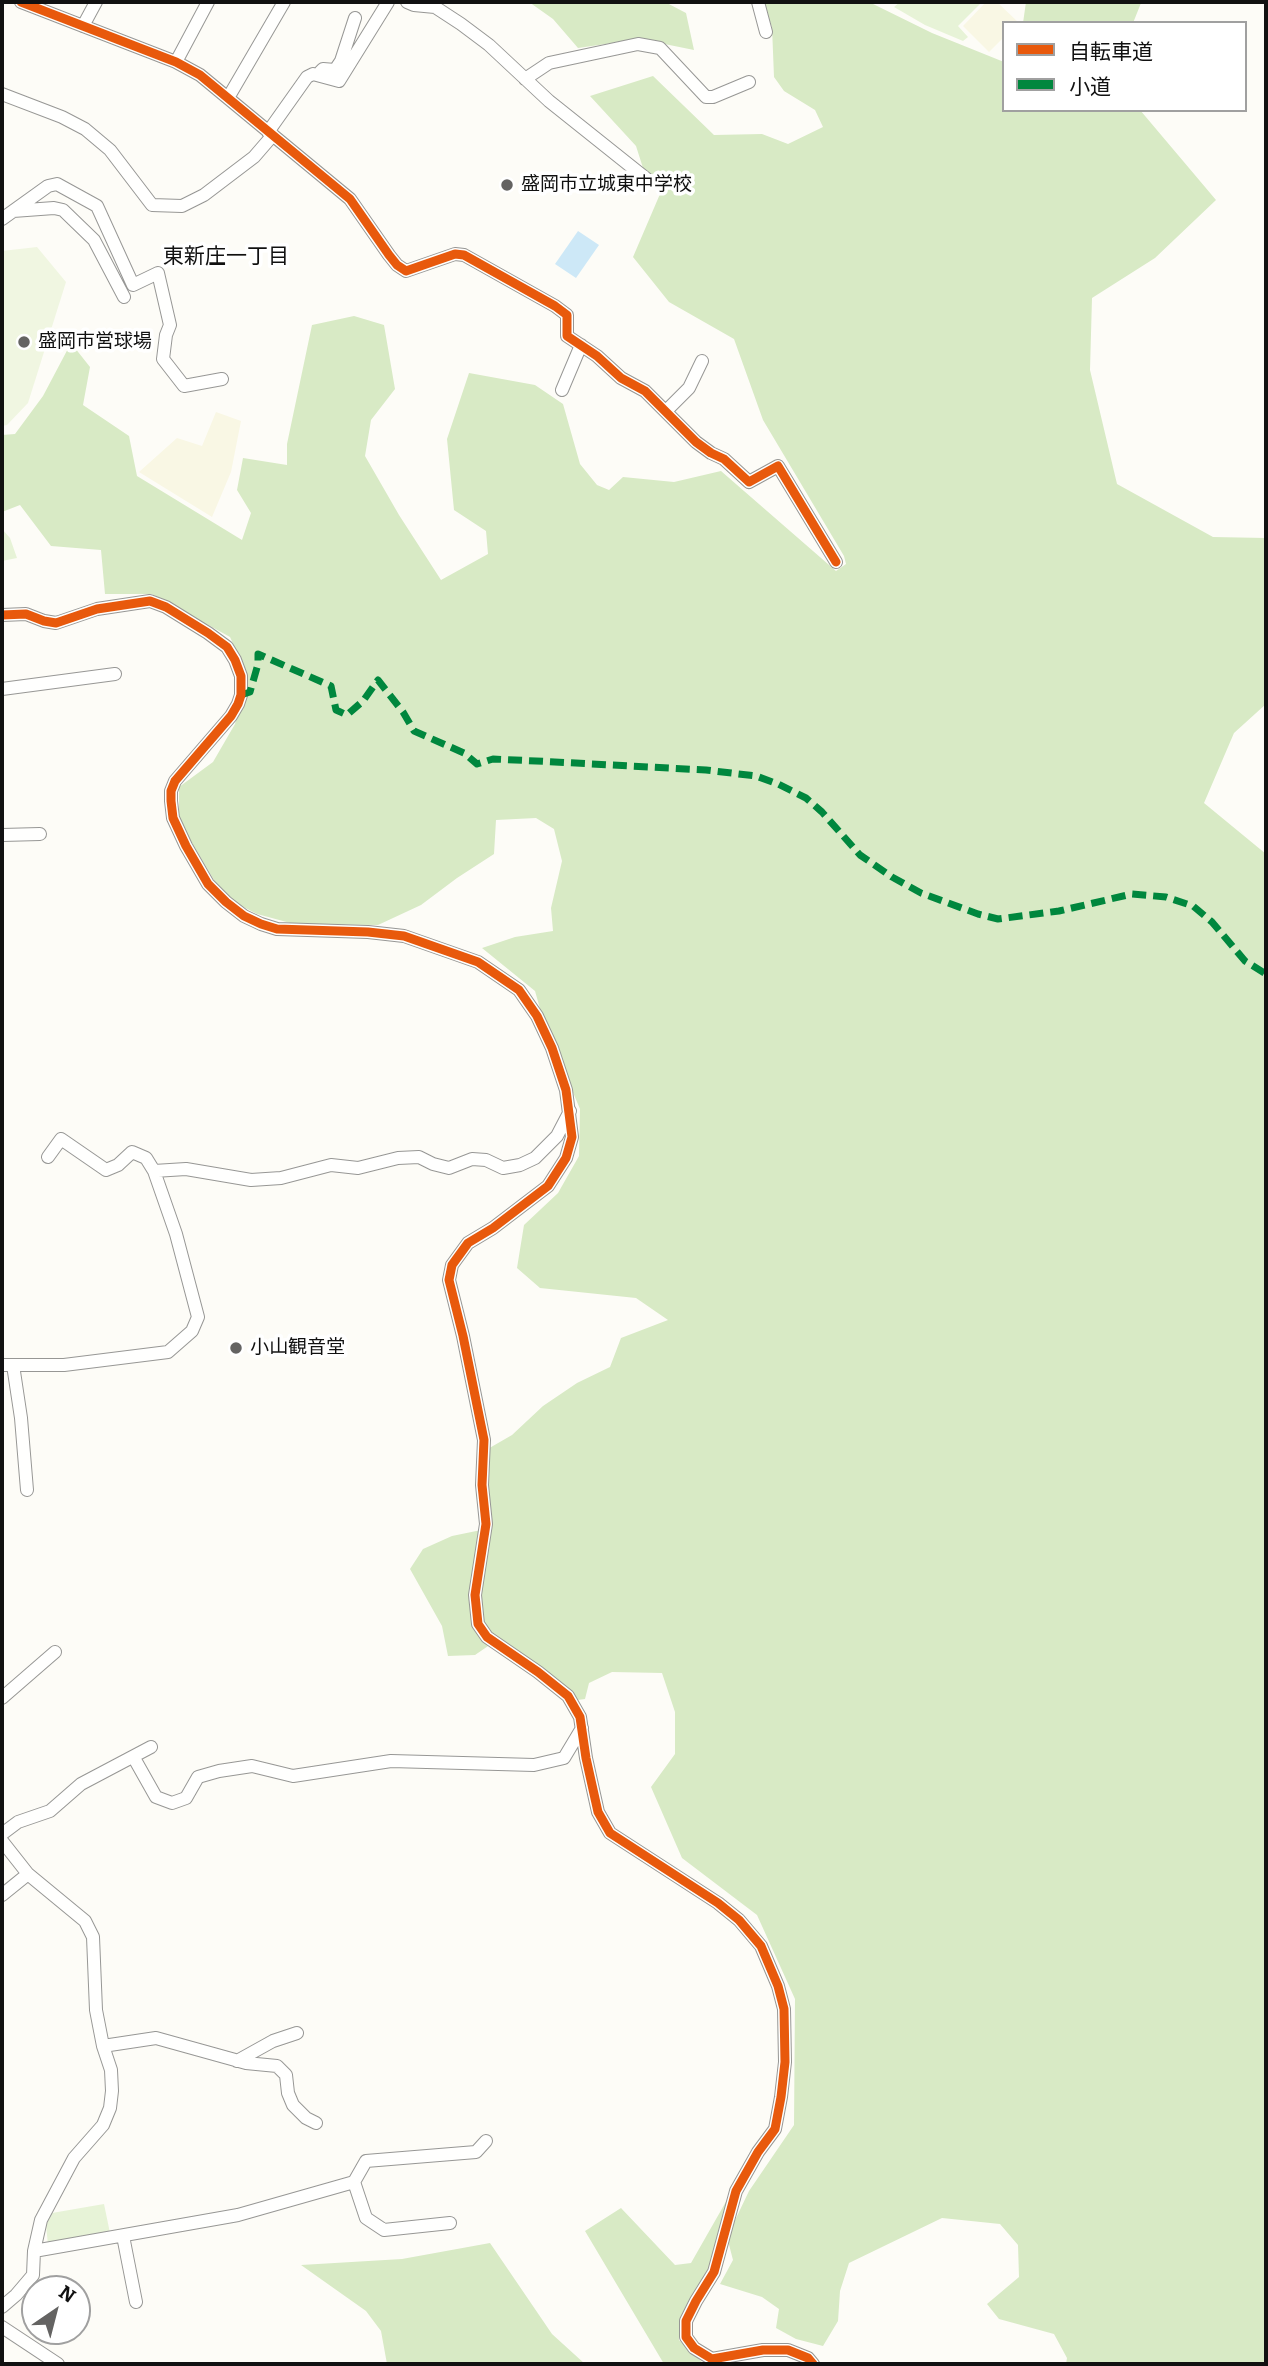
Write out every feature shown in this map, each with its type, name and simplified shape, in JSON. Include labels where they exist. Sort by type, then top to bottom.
[{"type":"street","points":[[83,26],[96,2]]},
{"type":"street","points":[[176,62],[208,2]]},
{"type":"street","points":[[228,98],[284,2]]},
{"type":"street","points":[[2,94],[62,117],[85,130],[110,150],[152,205],[182,206],[211,191],[254,157],[307,77],[313,74],[339,80],[388,2]]},
{"type":"street","points":[[407,2],[435,7],[461,24],[648,180]]},
{"type":"street","points":[[758,2],[766,32]]},
{"type":"street","points":[[27,3],[176,62],[201,75],[350,199],[397,265],[406,271],[455,254],[464,255],[567,314],[568,336],[621,378],[645,391],[696,442],[724,459],[749,482],[778,466],[836,562]]},
{"type":"street","points":[[318,75],[323,69],[335,70],[341,61],[355,18]]},
{"type":"street","points":[[526,79],[550,63],[638,44],[660,48],[706,97],[713,97],[749,82]]},
{"type":"street","points":[[7,215],[48,186],[57,184],[97,206],[133,285],[158,273],[170,325],[163,359],[184,387],[222,379]]},
{"type":"street","points":[[7,215],[54,208],[63,210],[94,240],[124,297]]},
{"type":"street","points":[[562,390],[581,345]]},
{"type":"street","points":[[666,411],[689,388],[702,361]]},
{"type":"street","points":[[2,615],[26,614],[56,623],[97,609],[150,601],[190,621],[227,647],[240,676],[241,695],[238,704],[190,761],[172,791],[173,818],[208,884],[244,916],[261,925],[277,929],[404,936],[478,962],[519,990],[537,1016],[552,1048],[570,1111],[572,1137],[566,1158],[553,1179],[526,1204],[468,1243],[452,1265],[449,1280],[484,1440],[482,1485],[486,1524],[475,1595],[478,1624],[487,1637],[568,1696],[580,1717],[598,1812],[610,1833],[718,1903],[739,1920],[761,1946],[778,1986],[784,2009],[785,2063],[775,2129],[758,2152],[736,2192],[714,2272],[686,2321],[686,2337],[694,2347],[712,2359],[763,2350],[788,2350],[807,2358],[813,2364]]},
{"type":"street","points":[[2,689],[115,674]]},
{"type":"street","points":[[2,835],[40,834]]},
{"type":"street","points":[[154,1171],[186,1169],[251,1180],[281,1178],[331,1165],[358,1168],[398,1158],[419,1157],[449,1168],[472,1159],[486,1160],[503,1168],[520,1165],[535,1158],[557,1136],[570,1111]]},
{"type":"street","points":[[27,1490],[22,1418],[7,1365],[64,1365],[168,1352],[192,1331],[198,1317],[176,1234],[154,1171],[146,1158],[132,1152],[118,1166],[106,1170],[61,1139],[48,1157]]},
{"type":"street","points":[[2,1698],[55,1652]]},
{"type":"street","points":[[134,1758],[156,1797],[172,1803],[186,1798],[198,1777],[252,1766],[293,1776],[391,1761],[534,1765],[564,1758],[582,1728]]},
{"type":"street","points":[[2,1834],[18,1822],[50,1811],[81,1784],[152,1747]]},
{"type":"street","points":[[2,1842],[28,1874],[85,1922],[93,1937],[96,2010],[111,2070],[110,2108],[103,2125],[74,2158],[41,2220],[34,2251],[33,2275],[2,2307]]},
{"type":"street","points":[[2,1895],[28,1874]]},
{"type":"street","points":[[237,2061],[273,2041],[297,2033]]},
{"type":"street","points":[[103,2046],[156,2038],[237,2061],[268,2064],[282,2070],[293,2105],[306,2118],[316,2123]]},
{"type":"street","points":[[34,2251],[238,2216],[354,2182],[366,2161],[475,2152],[486,2141]]},
{"type":"street","points":[[354,2182],[366,2217],[384,2230],[450,2223]]},
{"type":"street","points":[[123,2236],[136,2302]]},
{"type":"street","points":[[2,2327],[58,2364]]},
{"type":"shaded area","points":[[986,2],[997,2],[1017,21],[1002,21],[1002,39],[989,52],[963,26]]},
{"type":"shaded area","points":[[216,412],[241,421],[231,472],[212,517],[139,472],[177,438],[202,446]]},
{"type":"green space","points":[[529,2],[665,2],[686,13],[694,50],[640,39],[578,48],[553,19]]},
{"type":"green space","points":[[763,2],[869,2],[932,33],[1002,61],[1002,112],[1142,112],[1216,200],[1155,258],[1092,298],[1090,370],[1117,484],[1213,537],[1266,538],[1266,704],[1234,733],[1204,803],[1266,854],[1266,2364],[1066,2364],[1067,2358],[1054,2334],[999,2319],[987,2304],[1019,2277],[1018,2245],[1000,2224],[942,2218],[849,2263],[840,2291],[838,2321],[823,2346],[796,2339],[776,2328],[779,2309],[762,2297],[720,2284],[733,2260],[727,2237],[749,2191],[794,2125],[795,1999],[757,1915],[682,1858],[651,1787],[675,1754],[675,1712],[662,1673],[612,1672],[589,1683],[585,1699],[570,1701],[494,1642],[475,1655],[448,1656],[442,1626],[410,1569],[423,1549],[452,1536],[486,1529],[486,1450],[512,1435],[543,1406],[577,1383],[610,1367],[621,1338],[668,1320],[636,1298],[540,1288],[517,1268],[524,1225],[558,1193],[579,1156],[580,1109],[545,1026],[535,991],[482,948],[515,937],[553,931],[551,908],[562,861],[554,829],[536,818],[496,820],[494,854],[421,905],[378,925],[294,924],[257,914],[224,897],[179,821],[179,787],[213,762],[235,724],[247,674],[230,637],[152,594],[105,594],[101,550],[51,546],[20,505],[2,512],[2,435],[15,434],[43,396],[71,343],[90,367],[83,405],[129,436],[137,476],[242,540],[251,513],[237,490],[243,458],[287,465],[287,444],[312,325],[354,316],[384,325],[395,389],[371,420],[365,456],[441,580],[488,554],[486,531],[454,510],[447,439],[469,373],[535,385],[563,404],[580,464],[597,485],[609,490],[623,477],[674,482],[721,471],[836,571],[846,564],[844,556],[763,420],[734,339],[669,302],[633,257],[660,194],[643,168],[636,146],[590,96],[653,76],[714,135],[762,134],[788,144],[823,127],[815,110],[784,91],[774,77],[772,27]]},
{"type":"green space","points":[[900,2],[982,2],[958,26],[968,37],[963,41],[925,25],[894,7]]},
{"type":"green space","points":[[1026,2],[1141,3],[1134,21],[1023,21]]},
{"type":"green space","name":"盛岡市営球場","points":[[37,247],[66,282],[28,403],[7,425],[2,426],[2,251]]},
{"type":"green space","points":[[2,529],[10,538],[17,558],[2,561]]},
{"type":"green space","points":[[748,2163],[711,2269],[679,2323],[679,2340],[704,2364],[664,2364],[585,2231],[621,2208],[675,2265],[691,2263]]},
{"type":"green space","points":[[104,2204],[110,2233],[48,2245],[46,2225],[52,2213]]},
{"type":"green space","points":[[490,2243],[552,2334],[585,2364],[387,2364],[381,2331],[366,2311],[301,2265],[402,2259]]},
{"type":"water","points":[[578,231],[599,245],[576,278],[555,264]]},
{"type":"marked path","points":[[241,695],[250,692],[258,654],[331,686],[336,710],[347,715],[363,701],[378,680],[414,731],[464,753],[477,764],[493,759],[706,770],[756,776],[806,798],[860,855],[921,893],[998,919],[1059,911],[1132,894],[1166,897],[1193,906],[1212,922],[1245,961],[1266,974]]},
{"type":"cycle path","points":[[21,2],[176,62],[200,75],[350,199],[389,255],[406,271],[455,254],[464,255],[555,306],[567,315],[567,336],[597,356],[621,378],[645,391],[696,442],[724,459],[749,482],[778,466],[836,562]]},
{"type":"cycle path","points":[[2,615],[26,614],[56,623],[97,609],[150,601],[166,607],[227,647],[241,676],[238,704],[231,716],[175,781],[171,791],[173,818],[208,884],[244,916],[277,929],[404,936],[478,962],[519,990],[537,1016],[552,1048],[566,1090],[572,1137],[566,1158],[548,1186],[493,1228],[468,1243],[452,1265],[449,1280],[484,1440],[482,1485],[486,1524],[475,1595],[478,1624],[487,1637],[568,1696],[580,1717],[598,1812],[610,1833],[718,1903],[739,1920],[761,1946],[778,1986],[784,2009],[785,2062],[775,2129],[758,2152],[736,2191],[714,2272],[686,2321],[686,2337],[694,2348],[712,2359],[763,2350],[788,2350],[808,2358],[813,2364]]},
{"type":"place","name":"盛岡市立城東中学校","points":[[507,185]]},
{"type":"place","name":"盛岡市営球場","points":[[24,342]]},
{"type":"place","name":"小山観音堂","points":[[236,1348]]},
{"type":"district","name":"東新庄一丁目","points":[[226,257]]}]
